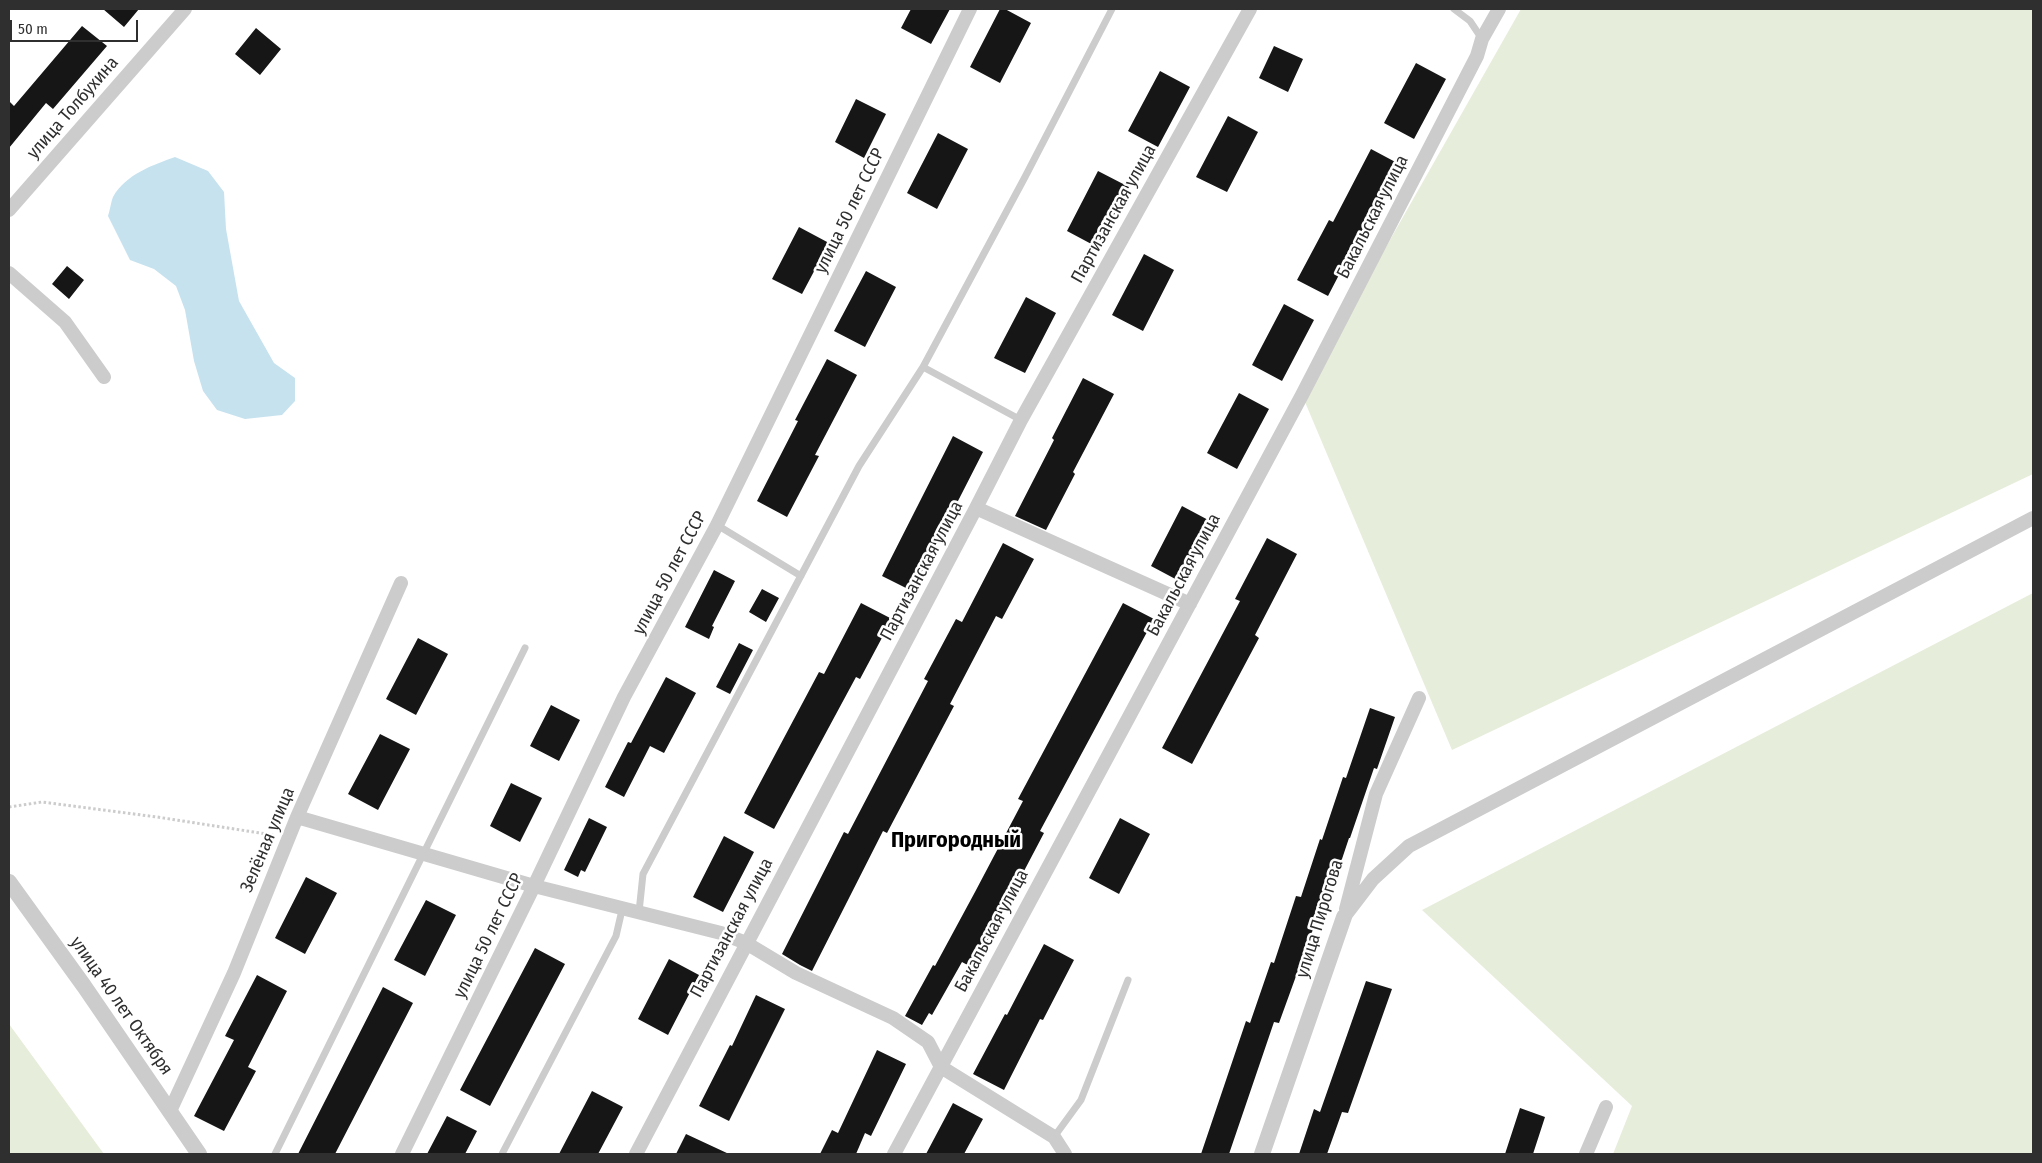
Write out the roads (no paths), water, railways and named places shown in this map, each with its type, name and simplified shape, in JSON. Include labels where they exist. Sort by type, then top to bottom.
[{"type":"street","name":"улица Толбухина","points":[[9,210],[185,9]]},
{"type":"street","name":"улица 50 лет СССР","points":[[402,1154],[534,886],[624,697],[717,525],[970,9]]},
{"type":"street","name":"Партизанская улица","points":[[636,1154],[1021,420],[1250,9]]},
{"type":"street","name":"Бакальская улица","points":[[894,1154],[1334,334],[1477,56],[1482,39],[1499,9]]},
{"type":"street","points":[[9,273],[65,322],[104,377]]},
{"type":"street","points":[[976,508],[1190,604]]},
{"type":"street","points":[[1344,917],[1373,879],[1409,846],[2033,518]]},
{"type":"street","name":"Зелёная улица","points":[[170,1111],[234,973],[297,817],[401,583]]},
{"type":"street","name":"улица Пирогова","points":[[1262,1154],[1344,917],[1376,794],[1418,698]]},
{"type":"street","points":[[297,817],[534,886],[622,910],[639,912],[721,933],[746,942],[796,973],[893,1018],[928,1042],[940,1067],[1054,1137],[1066,1154]]},
{"type":"street","name":"улица 40 лет Октября","points":[[9,882],[84,986],[199,1154]]},
{"type":"street","points":[[1586,1154],[1606,1107]]},
{"type":"lane","points":[[639,912],[643,874],[859,466],[923,367],[1112,9]]},
{"type":"lane","points":[[1454,9],[1470,22],[1482,39]]},
{"type":"lane","points":[[923,367],[1021,420]]},
{"type":"lane","points":[[717,525],[801,576]]},
{"type":"lane","points":[[275,1154],[525,648]]},
{"type":"lane","points":[[502,1154],[616,936],[622,910]]},
{"type":"lane","points":[[1054,1137],[1081,1100],[1128,980]]},
{"type":"water","points":[[175,157],[208,171],[224,192],[226,229],[239,301],[274,363],[295,378],[295,401],[282,415],[245,419],[217,410],[203,391],[194,361],[185,310],[176,286],[154,269],[130,260],[108,216],[113,197],[125,182],[141,171]]},
{"type":"district","name":"Пригородный","points":[[956,841]]}]
